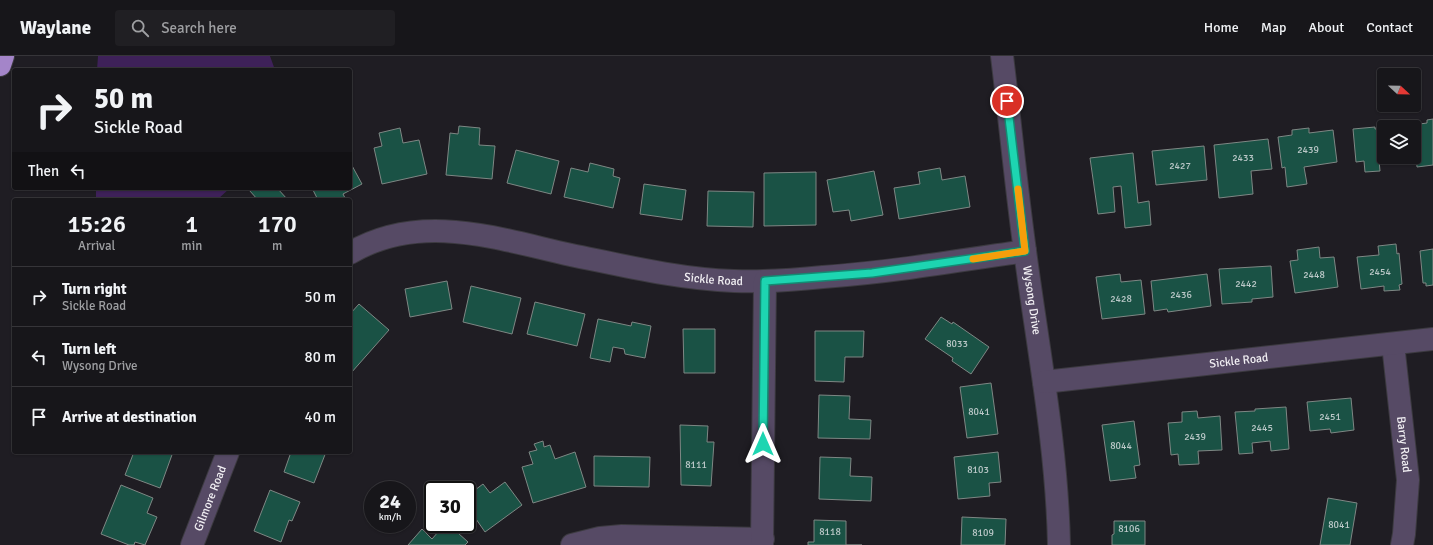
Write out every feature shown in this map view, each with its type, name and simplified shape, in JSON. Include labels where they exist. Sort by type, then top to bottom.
[{"type":"highway","points":[[0,65],[3,56]]},
{"type":"street","name":"Wysong Drive","points":[[1002,56],[1025,251],[1044,382],[1057,494],[1059,545]]},
{"type":"street","name":"Sickle Road","points":[[352,252],[378,240],[406,233],[438,230],[465,232],[649,271],[733,281],[765,281],[872,273],[1025,251]]},
{"type":"street","points":[[572,545],[600,538],[622,536],[763,542],[765,281]]},
{"type":"street","name":"Sickle Road","points":[[1044,382],[1433,339]]},
{"type":"street","name":"Barry Road","points":[[1393,344],[1408,480],[1402,545]]},
{"type":"street","name":"Gilmore Road","points":[[192,545],[227,454]]},
{"type":"shaded area","points":[[98,56],[270,56],[274,68],[97,68]]},
{"type":"shaded area","points":[[96,190],[228,190],[219,198],[96,198]]},
{"type":"building","points":[[1433,119],[1433,165],[1417,167],[1417,164],[1421,164],[1421,124],[1427,123],[1427,120]]},
{"type":"building","points":[[459,126],[480,128],[479,145],[495,146],[492,179],[446,175],[450,133],[458,134]]},
{"type":"building","points":[[1375,127],[1375,129],[1377,129],[1377,164],[1379,164],[1380,171],[1365,172],[1364,161],[1356,162],[1353,129]]},
{"type":"building","points":[[400,128],[403,143],[419,140],[427,174],[382,184],[374,148],[382,146],[379,133]]},
{"type":"building","points":[[1309,128],[1309,133],[1333,130],[1337,162],[1304,167],[1307,184],[1287,187],[1285,167],[1282,168],[1278,137],[1292,135],[1292,130]]},
{"type":"building","points":[[1268,139],[1272,169],[1251,171],[1253,194],[1219,198],[1214,145]]},
{"type":"building","points":[[1204,146],[1207,180],[1156,185],[1152,151]]},
{"type":"building","points":[[516,150],[559,161],[551,194],[507,183]]},
{"type":"building","points":[[1133,153],[1138,203],[1149,201],[1151,225],[1125,228],[1121,186],[1113,187],[1115,212],[1098,214],[1090,158]]},
{"type":"building","points":[[590,163],[614,169],[613,176],[620,178],[613,208],[564,197],[571,168],[588,172]]},
{"type":"building","points":[[352,166],[362,184],[352,189]]},
{"type":"building","points":[[940,168],[942,180],[965,176],[970,207],[899,219],[894,188],[920,184],[918,172]]},
{"type":"building","points":[[874,171],[883,215],[851,221],[849,210],[833,212],[827,180]]},
{"type":"building","points":[[816,172],[816,225],[764,226],[764,173]]},
{"type":"building","points":[[644,184],[686,190],[682,220],[640,214]]},
{"type":"building","points":[[249,190],[279,190],[286,198],[256,198]]},
{"type":"building","points":[[313,190],[351,190],[343,194],[345,198],[317,198]]},
{"type":"building","points":[[708,191],[754,192],[753,227],[707,226]]},
{"type":"building","points":[[1396,244],[1397,254],[1399,253],[1402,284],[1399,285],[1400,290],[1384,291],[1384,286],[1361,289],[1357,257],[1379,255],[1378,246]]},
{"type":"building","points":[[1319,247],[1320,258],[1334,257],[1338,287],[1295,293],[1290,261],[1298,260],[1297,250]]},
{"type":"building","points":[[1433,249],[1433,285],[1426,286],[1426,283],[1423,283],[1420,251]]},
{"type":"building","points":[[1271,266],[1273,297],[1252,299],[1252,302],[1222,304],[1219,269]]},
{"type":"building","points":[[1120,274],[1121,282],[1141,280],[1145,314],[1102,319],[1096,277]]},
{"type":"building","points":[[1207,274],[1211,306],[1168,312],[1167,309],[1154,311],[1151,281]]},
{"type":"building","points":[[447,281],[452,309],[410,317],[405,289]]},
{"type":"building","points":[[471,286],[521,298],[512,334],[463,322]]},
{"type":"building","points":[[535,302],[585,314],[577,346],[527,334]]},
{"type":"building","points":[[359,304],[389,330],[352,372],[352,312]]},
{"type":"building","points":[[941,317],[952,324],[953,322],[989,347],[971,374],[952,361],[953,358],[925,339]]},
{"type":"building","points":[[598,319],[631,326],[632,322],[651,326],[645,358],[625,354],[624,349],[613,347],[610,362],[590,358]]},
{"type":"building","points":[[683,329],[715,329],[715,373],[684,373]]},
{"type":"building","points":[[815,331],[864,331],[863,357],[845,357],[844,382],[815,381]]},
{"type":"building","points":[[991,383],[998,434],[967,438],[960,387]]},
{"type":"building","points":[[819,395],[850,396],[849,419],[871,420],[870,439],[818,438]]},
{"type":"building","points":[[1351,398],[1354,430],[1331,433],[1330,429],[1310,431],[1307,402]]},
{"type":"building","points":[[1286,407],[1289,449],[1271,451],[1270,441],[1252,443],[1253,453],[1239,454],[1235,412]]},
{"type":"building","points":[[1197,411],[1198,418],[1220,416],[1222,450],[1198,451],[1199,464],[1179,465],[1178,454],[1171,455],[1168,423],[1182,422],[1182,412]]},
{"type":"building","points":[[1134,421],[1140,465],[1134,466],[1136,478],[1110,481],[1102,425]]},
{"type":"building","points":[[680,425],[708,426],[707,442],[714,442],[711,486],[681,485]]},
{"type":"building","points":[[543,441],[544,447],[550,445],[555,459],[575,452],[586,487],[533,503],[522,467],[533,464],[529,452],[537,450],[534,444]]},
{"type":"building","points":[[998,452],[1001,482],[989,483],[990,496],[958,499],[954,457]]},
{"type":"building","points":[[133,454],[172,454],[160,488],[125,475]]},
{"type":"building","points":[[290,454],[325,454],[314,483],[284,472]]},
{"type":"building","points":[[594,456],[650,457],[649,487],[594,486]]},
{"type":"building","points":[[820,457],[851,458],[850,476],[872,477],[871,501],[819,499]]},
{"type":"building","points":[[505,482],[522,505],[485,532],[476,519],[476,489],[483,484],[490,493]]},
{"type":"building","points":[[121,485],[153,498],[147,513],[157,517],[145,545],[135,542],[134,545],[129,545],[101,534]]},
{"type":"building","points":[[270,490],[300,502],[292,521],[289,520],[281,542],[254,531]]},
{"type":"building","points":[[1328,498],[1357,503],[1350,545],[1320,545]]},
{"type":"building","points":[[962,517],[1006,519],[1005,545],[961,545]]},
{"type":"building","points":[[814,520],[846,521],[846,545],[808,545],[808,542],[814,542]]},
{"type":"building","points":[[1114,521],[1145,521],[1145,545],[1112,545]]},
{"type":"building","points":[[422,529],[424,533],[432,539],[437,533],[458,533],[468,542],[465,545],[408,545]]},
{"type":"slow traffic","points":[[973,259],[1025,251],[1018,189]]},
{"type":"route","points":[[763,444],[765,281],[797,280],[893,271],[1025,251],[1007,101]]}]
